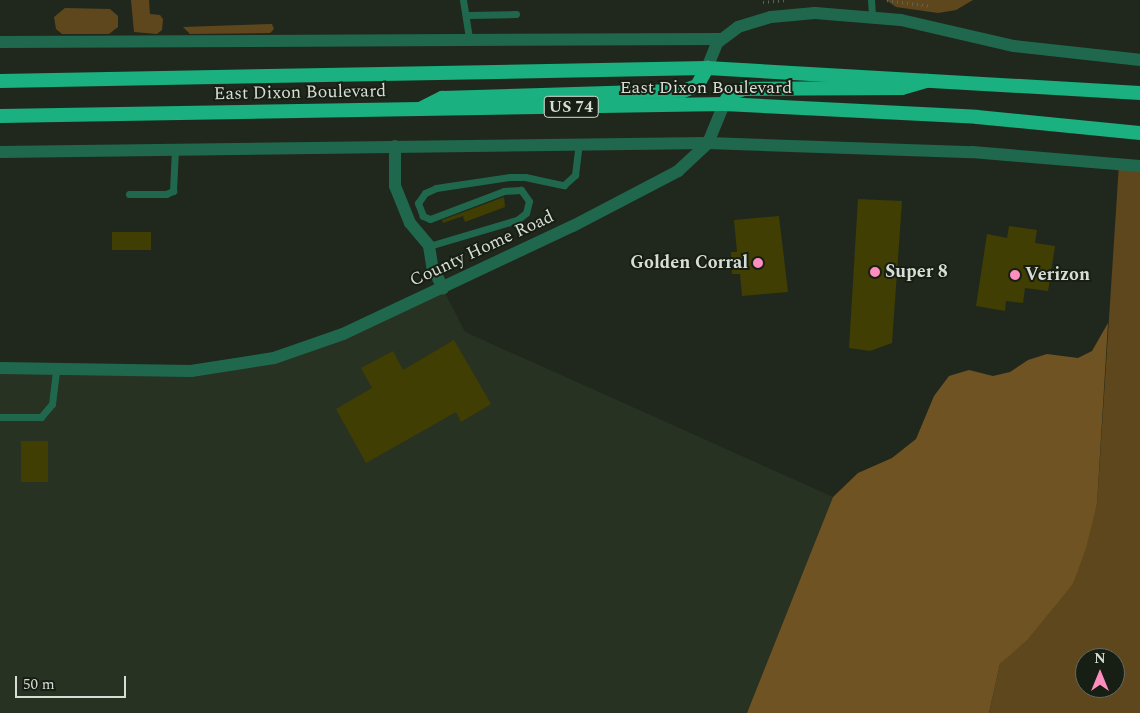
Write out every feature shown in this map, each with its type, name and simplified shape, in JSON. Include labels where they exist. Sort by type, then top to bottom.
[{"type":"highway","name":"East Dixon Boulevard","points":[[0,81],[707,68],[932,79],[1140,93]]},
{"type":"highway","points":[[420,109],[442,98],[683,91],[697,86],[707,68]]},
{"type":"highway","name":"County Home Road","points":[[724,104],[730,94],[744,88],[902,88],[932,79]]},
{"type":"highway","name":"East Dixon Boulevard","points":[[0,116],[724,104],[977,117],[1140,133]]},
{"type":"street","points":[[0,42],[721,38],[738,27],[771,17],[815,13],[872,16],[929,25],[1014,46],[1140,60]]},
{"type":"street","name":"East Dixon Boulevard","points":[[707,68],[721,38]]},
{"type":"street","name":"County Home Road","points":[[0,368],[191,371],[244,364],[285,355],[344,334],[443,289],[639,194],[678,172],[708,142],[724,104]]},
{"type":"street","points":[[0,152],[708,142],[972,152],[1140,166]]},
{"type":"street","points":[[395,146],[396,186],[410,223],[429,246],[432,266],[443,289]]},
{"type":"lane","points":[[463,0],[468,15],[468,39]]},
{"type":"lane","points":[[871,0],[872,16]]},
{"type":"lane","points":[[468,15],[516,14]]},
{"type":"lane","points":[[429,246],[517,220],[526,213],[529,201],[521,190],[511,190],[430,219],[423,216],[418,203],[425,193],[436,188],[510,177],[525,177],[564,185],[575,175],[579,144]]},
{"type":"lane","points":[[129,194],[166,194],[173,191],[175,149]]},
{"type":"lane","points":[[0,417],[41,417],[52,404],[56,369]]},
{"type":"path","points":[[763,2],[784,0]]},
{"type":"path","points":[[887,0],[931,6]]},
{"type":"shaded area","points":[[131,0],[149,0],[150,14],[160,15],[163,19],[162,30],[157,34],[134,32]]},
{"type":"shaded area","points":[[886,0],[973,0],[956,10],[938,13],[896,7]]},
{"type":"shaded area","points":[[65,8],[110,9],[118,16],[118,27],[109,34],[62,34],[56,29],[54,17]]},
{"type":"shaded area","points":[[272,24],[274,29],[270,33],[190,34],[183,27]]},
{"type":"shaded area","points":[[1119,164],[1140,166],[1140,713],[989,713],[1000,664],[1073,584],[1097,504]]},
{"type":"shaded area","points":[[443,289],[465,332],[833,497],[747,713],[0,713],[0,368],[191,371],[285,355]]},
{"type":"shaded area","points":[[1108,323],[1097,504],[1086,548],[1073,584],[1027,640],[1000,664],[989,713],[747,713],[833,497],[858,473],[892,458],[916,439],[934,396],[949,376],[969,370],[993,376],[1010,372],[1028,360],[1047,354],[1078,358],[1092,351]]},
{"type":"building","points":[[504,197],[505,207],[465,222],[463,216],[443,223],[442,220]]},
{"type":"building","name":"Super 8","points":[[858,199],[902,201],[892,343],[870,351],[849,348]]},
{"type":"building","name":"Golden Corral","points":[[779,216],[788,292],[742,296],[740,274],[732,274],[731,252],[737,252],[734,220]]},
{"type":"building","name":"Verizon","points":[[1009,226],[1037,230],[1035,243],[1055,246],[1048,291],[1025,288],[1023,303],[1006,301],[1005,311],[976,306],[987,234],[1007,238]]},
{"type":"building","points":[[112,232],[151,232],[151,250],[112,250]]},
{"type":"building","points":[[454,340],[491,404],[461,422],[456,412],[366,463],[336,409],[372,388],[361,368],[393,351],[403,370]]},
{"type":"building","points":[[21,441],[48,441],[48,482],[21,482]]},
{"type":"place","name":"Golden Corral","points":[[758,263]]},
{"type":"place","name":"Super 8","points":[[875,272]]},
{"type":"place","name":"Verizon","points":[[1015,275]]}]
